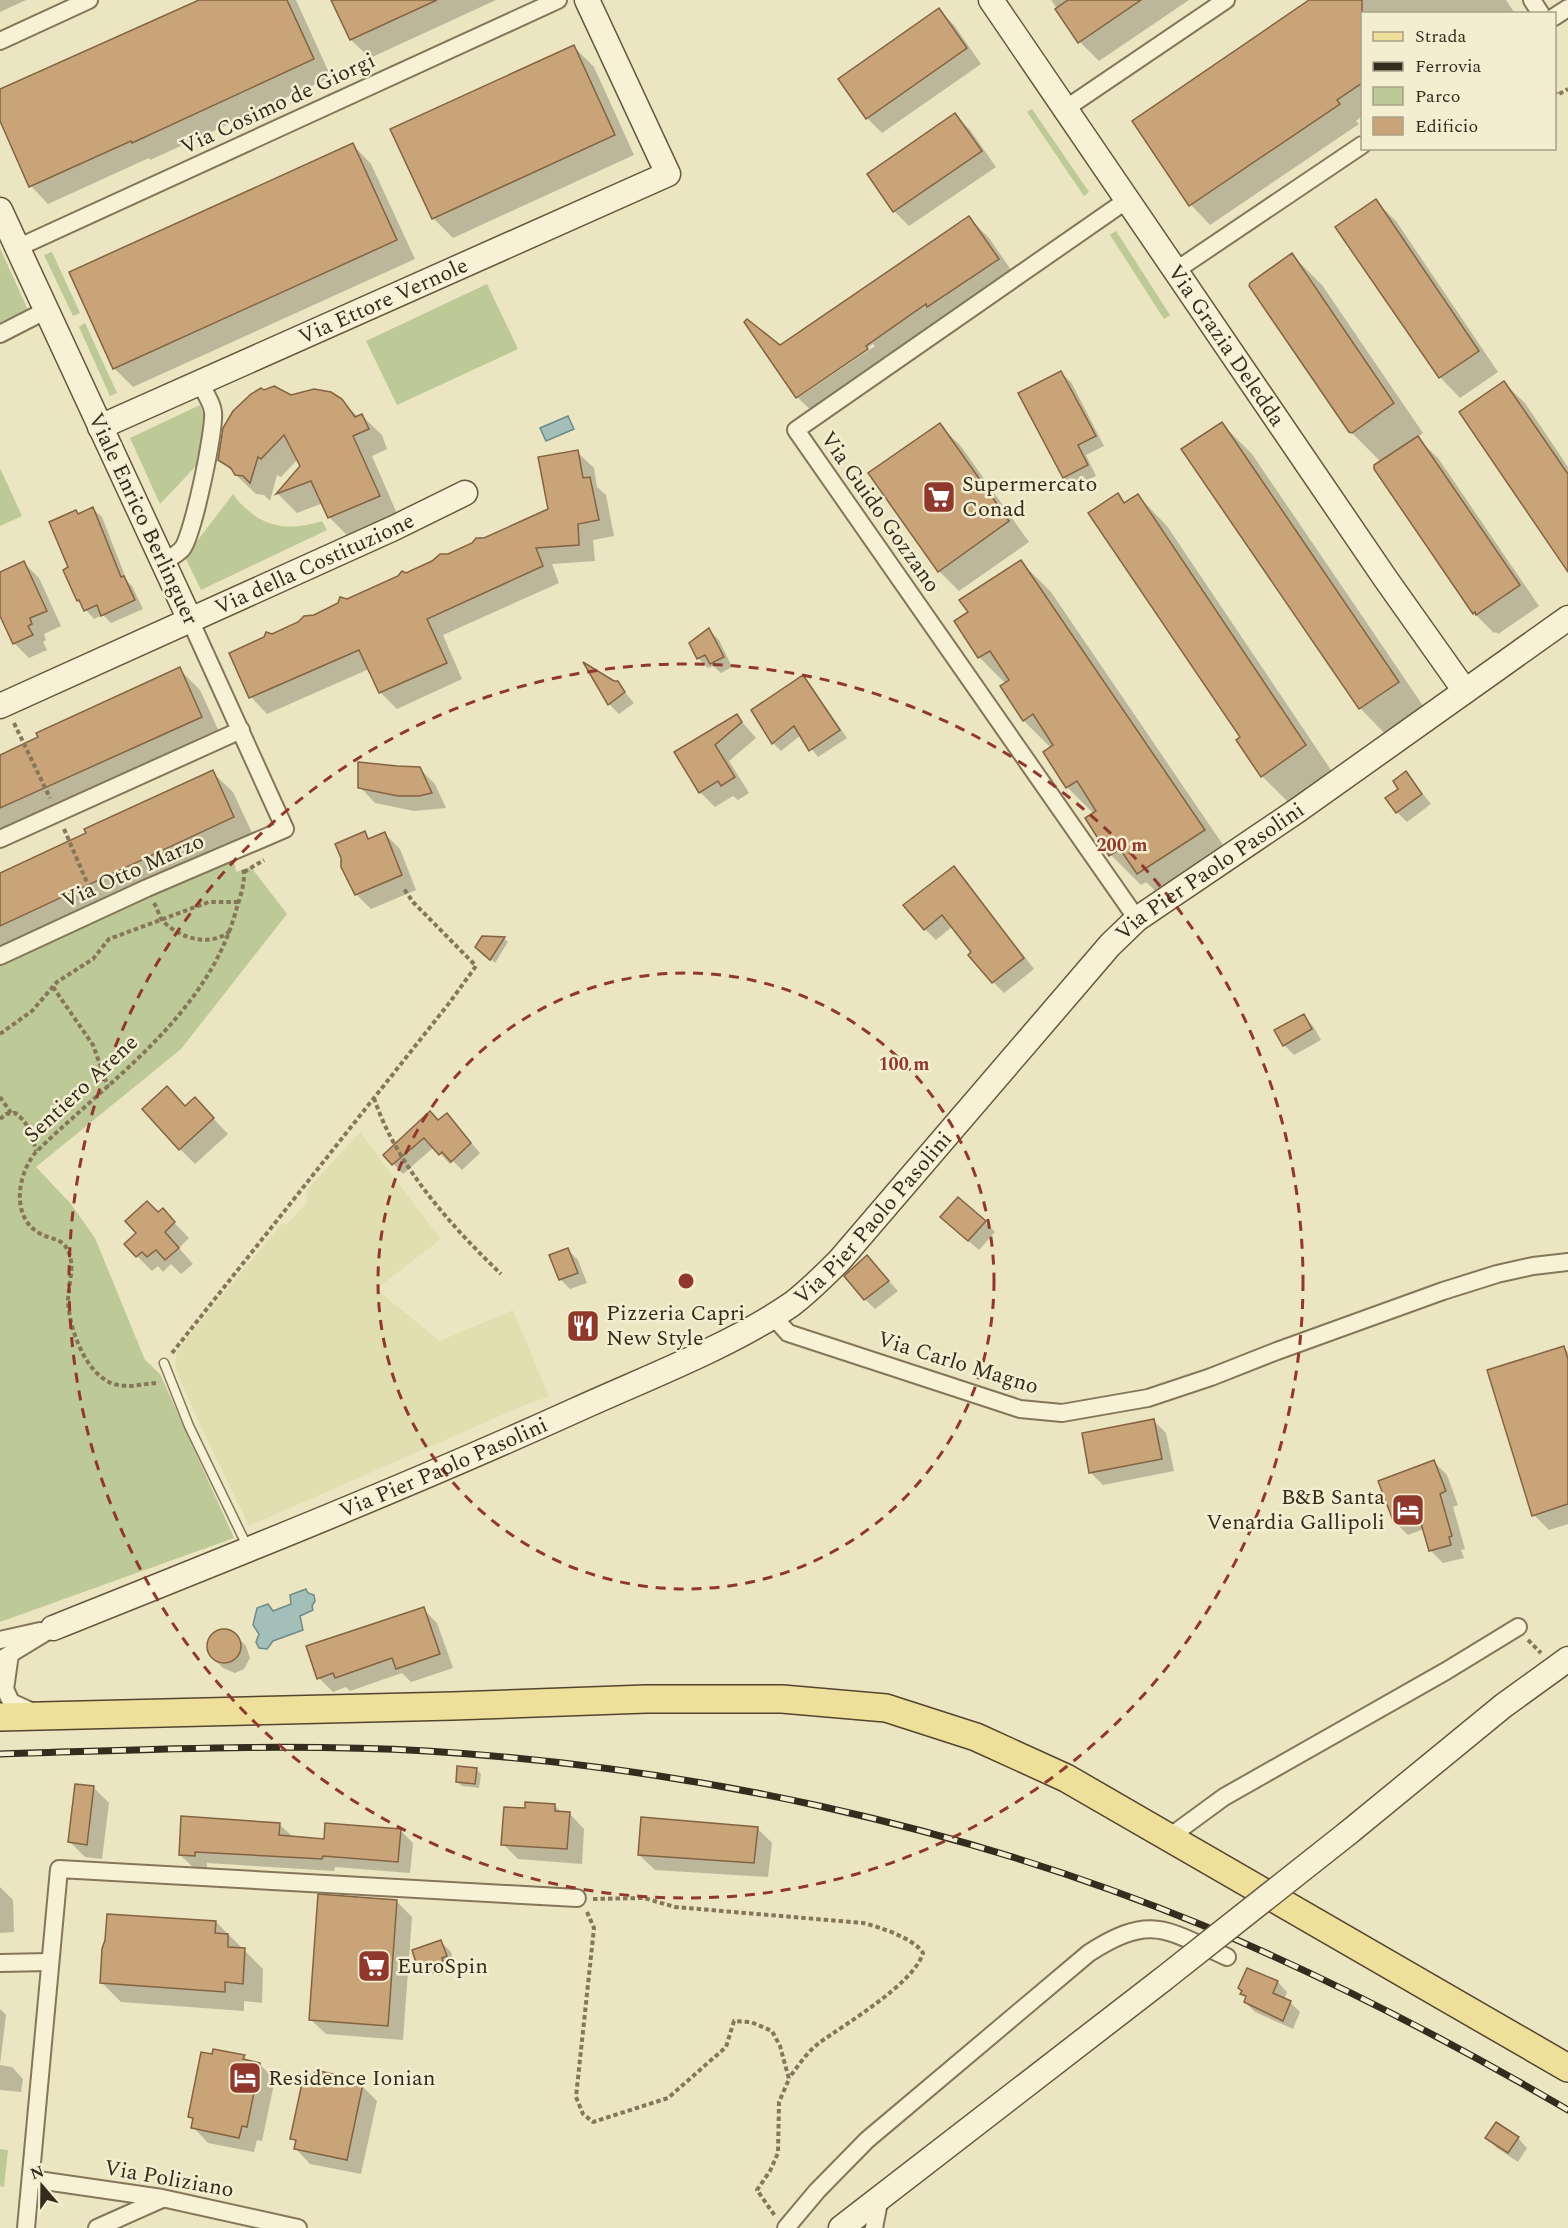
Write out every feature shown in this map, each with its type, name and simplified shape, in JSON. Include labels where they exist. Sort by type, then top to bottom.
[{"type":"main road","points":[[0,1717],[646,1699],[782,1699],[886,1708],[976,1737],[1066,1778],[1568,2068]]},
{"type":"street","points":[[0,41],[89,0]]},
{"type":"street","name":"Via Cosimo de Giorgi","points":[[17,248],[558,0]]},
{"type":"street","name":"Via Ettore Vernole","points":[[100,427],[668,174],[587,0]]},
{"type":"street","name":"Via Grazia Deledda","points":[[991,0],[1465,691]]},
{"type":"street","points":[[1065,109],[1226,0]]},
{"type":"street","points":[[1175,271],[1361,146]]},
{"type":"street","name":"Via Guido Gozzano","points":[[1127,200],[796,430],[1137,920]]},
{"type":"street","name":"Viale Enrico Berlinguer","points":[[0,210],[241,729],[285,829]]},
{"type":"street","points":[[0,334],[45,311]]},
{"type":"street","points":[[163,562],[182,549],[188,539],[201,488],[214,421],[213,409],[199,382]]},
{"type":"street","name":"Via della Costituzione","points":[[0,706],[465,493]]},
{"type":"street","name":"Via Pier Paolo Pasolini","points":[[0,1640],[52,1628],[249,1550],[543,1425],[710,1349],[775,1314],[815,1286],[839,1261],[1110,945],[1137,920],[1239,851],[1568,618]]},
{"type":"street","points":[[0,839],[241,729]]},
{"type":"street","name":"Via Otto Marzo","points":[[0,956],[147,888],[285,829]]},
{"type":"street","name":"Via Carlo Magno","points":[[775,1314],[788,1333],[1020,1409],[1062,1413],[1148,1398],[1211,1377],[1277,1350],[1402,1305],[1497,1274],[1533,1266],[1568,1262]]},
{"type":"street","points":[[1168,1838],[1224,1797],[1446,1671],[1518,1627]]},
{"type":"street","name":"Via Pier Paolo Pasolini","points":[[39,1715],[11,1702],[5,1689],[5,1657],[52,1628]]},
{"type":"street","points":[[841,2228],[1162,1980],[1348,1833],[1503,1706],[1561,1663]]},
{"type":"street","points":[[26,2228],[59,1869],[572,1898]]},
{"type":"street","points":[[782,2224],[818,2191],[867,2140],[1089,1953],[1113,1937],[1141,1929],[1163,1930],[1227,1957]]},
{"type":"street","points":[[0,1963],[49,1962]]},
{"type":"street","name":"Via Poliziano","points":[[31,2179],[162,2199],[298,2228]]},
{"type":"street","points":[[874,2228],[880,2197]]},
{"type":"street","points":[[97,2228],[162,2199]]},
{"type":"lane","points":[[164,1363],[228,1509],[249,1550]]},
{"type":"path","name":"Sentiero Arene","points":[[173,1387],[155,1382],[144,1386],[111,1383],[91,1369],[78,1341],[68,1305],[73,1267],[69,1252],[55,1237],[40,1234],[28,1224],[22,1210],[19,1192],[24,1171],[36,1152],[150,1048],[192,999],[220,955],[231,930],[244,872],[238,849]]},
{"type":"path","points":[[147,888],[162,920],[185,936],[215,940],[231,930]]},
{"type":"path","points":[[164,1363],[476,966],[404,890]]},
{"type":"path","points":[[0,1034],[32,1011],[49,994],[53,986],[93,959],[109,939],[208,902],[239,902]]},
{"type":"path","points":[[53,986],[93,1045],[108,1087]]},
{"type":"path","points":[[0,1097],[11,1113]]},
{"type":"path","points":[[374,1097],[391,1141],[409,1169],[476,1250],[501,1275]]},
{"type":"path","points":[[0,1119],[6,1114],[15,1113],[25,1120],[36,1152]]},
{"type":"path","points":[[1518,1627],[1527,1639],[1561,1663]]},
{"type":"path","points":[[572,1898],[588,1912],[594,1928],[576,2097],[584,2114],[593,2122],[668,2098],[726,2047],[734,2021],[751,2022],[772,2031],[780,2046],[789,2079]]},
{"type":"path","points":[[572,1898],[644,1898],[675,1907],[863,1923],[881,1927],[919,1947],[923,1953],[920,1963],[903,1981],[848,2025],[817,2044],[789,2079],[779,2102],[778,2153],[770,2171],[757,2190],[782,2224]]},
{"type":"shaded area","points":[[360,1132],[441,1239],[376,1289],[440,1341],[513,1310],[549,1397],[527,1404],[249,1526],[179,1377],[175,1366],[177,1350],[282,1223],[286,1225],[308,1201],[306,1191]]},
{"type":"green space","points":[[1032,109],[1089,192],[1084,196],[1027,112]]},
{"type":"green space","points":[[1116,231],[1170,315],[1164,319],[1110,235]]},
{"type":"green space","points":[[0,248],[28,310],[0,324]]},
{"type":"green space","points":[[52,252],[80,313],[73,316],[44,255]]},
{"type":"green space","points":[[487,284],[518,349],[397,405],[366,341]]},
{"type":"green space","points":[[85,323],[117,393],[110,396],[79,327]]},
{"type":"green space","points":[[200,405],[205,420],[205,429],[197,465],[160,504],[130,438]]},
{"type":"green space","points":[[0,468],[22,516],[0,526]]},
{"type":"green space","points":[[233,494],[242,505],[262,520],[284,526],[309,525],[322,521],[327,530],[201,590],[185,557]]},
{"type":"green space","points":[[228,861],[233,862],[236,872],[251,867],[287,914],[181,1049],[36,1167],[71,1204],[95,1238],[145,1360],[160,1374],[234,1538],[0,1622],[0,965]]},
{"type":"green space","points":[[0,2149],[8,2150],[4,2187],[0,2186]]},
{"type":"water","points":[[568,416],[574,429],[546,441],[540,428]]},
{"type":"water","points":[[306,1589],[308,1593],[314,1595],[315,1601],[312,1606],[313,1610],[300,1616],[303,1630],[273,1641],[267,1649],[259,1648],[256,1642],[259,1634],[253,1625],[257,1608],[268,1604],[273,1611],[291,1604],[290,1595]]},
{"type":"building","points":[[199,0],[287,0],[314,59],[132,143],[131,141],[29,187],[0,121],[0,89]]},
{"type":"building","points":[[331,0],[437,0],[350,40]]},
{"type":"building","points":[[1068,0],[1141,0],[1078,43],[1055,9]]},
{"type":"building","points":[[1309,0],[1362,0],[1361,84],[1337,100],[1340,104],[1189,206],[1132,121]]},
{"type":"building","points":[[939,8],[967,48],[866,119],[838,79]]},
{"type":"building","points":[[574,45],[615,135],[432,219],[390,129]]},
{"type":"building","points":[[955,113],[982,151],[893,212],[867,174]]},
{"type":"building","points":[[353,143],[397,240],[113,369],[69,272]]},
{"type":"building","points":[[1376,199],[1479,351],[1439,378],[1335,227]]},
{"type":"building","points":[[969,216],[999,259],[927,307],[926,304],[866,346],[868,349],[796,398],[744,322],[747,319],[780,345]]},
{"type":"building","points":[[1292,253],[1394,403],[1352,433],[1349,432],[1249,286]]},
{"type":"building","points":[[1061,371],[1096,436],[1078,445],[1088,465],[1063,478],[1018,393]]},
{"type":"building","points":[[1504,381],[1568,474],[1568,572],[1459,412]]},
{"type":"building","points":[[274,386],[291,395],[314,389],[331,392],[342,399],[355,417],[362,414],[369,429],[353,436],[380,496],[328,518],[311,481],[276,494],[300,466],[284,435],[261,459],[258,457],[250,483],[243,476],[235,475],[231,468],[218,460],[223,428],[233,411],[251,394],[261,388],[264,390]]},
{"type":"building","points":[[1222,422],[1399,682],[1359,709],[1181,449]]},
{"type":"building","name":"Supermercato Conad","points":[[940,423],[1009,521],[938,572],[868,473]]},
{"type":"building","points":[[1418,436],[1520,585],[1476,615],[1475,612],[1473,614],[1374,469],[1374,465]]},
{"type":"building","points":[[578,450],[583,478],[590,477],[599,520],[578,524],[579,545],[536,548],[543,566],[427,619],[447,663],[379,693],[359,650],[249,698],[229,653],[264,637],[266,632],[272,634],[298,622],[304,616],[314,615],[338,603],[340,597],[347,599],[398,576],[402,571],[406,573],[432,561],[440,554],[448,554],[472,543],[476,538],[484,538],[548,509],[538,457]]},
{"type":"building","points":[[1118,493],[1124,503],[1138,494],[1306,745],[1261,777],[1236,740],[1240,737],[1088,513]]},
{"type":"building","points":[[93,507],[121,577],[124,576],[135,600],[101,616],[97,605],[84,611],[79,600],[77,601],[63,570],[68,567],[49,522],[76,510],[78,514]]},
{"type":"building","points":[[1021,560],[1205,830],[1137,874],[1120,849],[1109,856],[1085,818],[1096,811],[1077,781],[1066,788],[1043,752],[1053,745],[1033,714],[1023,721],[1000,686],[1009,680],[990,651],[978,658],[954,621],[968,612],[959,600]]},
{"type":"building","points":[[24,561],[47,611],[30,618],[32,624],[28,626],[33,635],[13,644],[0,616],[0,572]]},
{"type":"building","points":[[709,628],[724,657],[710,664],[705,655],[697,659],[689,643]]},
{"type":"building","points":[[583,662],[614,681],[618,681],[625,692],[608,705]]},
{"type":"building","points":[[180,667],[202,717],[0,808],[0,755],[38,737],[36,733]]},
{"type":"building","points":[[803,675],[840,730],[809,751],[794,726],[772,744],[751,710]]},
{"type":"building","points":[[737,714],[742,722],[715,745],[735,777],[721,786],[718,781],[699,793],[674,752]]},
{"type":"building","points":[[358,762],[420,767],[432,793],[419,796],[398,796],[358,788]]},
{"type":"building","points":[[213,770],[234,817],[0,926],[0,873],[86,833],[84,829]]},
{"type":"building","points":[[1406,771],[1422,794],[1396,813],[1385,798],[1398,789],[1393,781]]},
{"type":"building","points":[[365,831],[368,839],[385,832],[402,875],[355,895],[341,867],[341,858],[335,844]]},
{"type":"building","points":[[954,866],[1024,958],[992,983],[968,955],[971,952],[942,915],[924,930],[903,905]]},
{"type":"building","points":[[482,936],[505,937],[490,960],[475,947]]},
{"type":"building","points":[[1304,1014],[1312,1029],[1283,1046],[1274,1030]]},
{"type":"building","points":[[167,1086],[185,1106],[195,1097],[214,1118],[179,1150],[142,1109]]},
{"type":"building","points":[[430,1111],[438,1120],[447,1113],[471,1143],[451,1162],[442,1152],[439,1155],[424,1138],[392,1165],[383,1155]]},
{"type":"building","points":[[958,1197],[986,1221],[968,1241],[940,1217]]},
{"type":"building","points":[[147,1201],[158,1212],[163,1208],[175,1222],[165,1232],[179,1248],[165,1260],[156,1250],[147,1257],[142,1252],[136,1257],[124,1244],[136,1233],[125,1221]]},
{"type":"building","points":[[568,1248],[578,1273],[559,1280],[549,1255]]},
{"type":"building","points":[[867,1255],[889,1281],[864,1300],[844,1276]]},
{"type":"building","points":[[1564,1346],[1568,1359],[1568,1504],[1532,1516],[1487,1370]]},
{"type":"building","points":[[1154,1419],[1162,1459],[1089,1473],[1082,1433]]},
{"type":"building","points":[[1434,1460],[1446,1491],[1440,1494],[1452,1536],[1449,1537],[1451,1545],[1429,1551],[1418,1513],[1394,1523],[1378,1481]]},
{"type":"building","points":[[424,1607],[440,1654],[396,1669],[392,1658],[335,1678],[333,1673],[317,1679],[306,1646]]},
{"type":"building","points":[[224,1629],[236,1634],[241,1646],[236,1658],[224,1663],[212,1658],[207,1646],[212,1634]]},
{"type":"building","points":[[457,1766],[477,1768],[475,1784],[456,1782]]},
{"type":"building","points":[[75,1784],[94,1786],[87,1845],[68,1842]]},
{"type":"building","points":[[525,1802],[555,1804],[555,1811],[570,1812],[567,1849],[501,1845],[504,1807],[525,1808]]},
{"type":"building","points":[[181,1816],[280,1823],[279,1835],[324,1839],[325,1823],[401,1829],[398,1862],[323,1856],[322,1859],[195,1852],[195,1856],[179,1855]]},
{"type":"building","points":[[641,1817],[758,1827],[754,1863],[638,1855]]},
{"type":"building","points":[[318,1894],[397,1900],[388,2026],[309,2020]]},
{"type":"building","points":[[107,1914],[216,1921],[215,1933],[228,1934],[228,1947],[245,1948],[243,1984],[225,1982],[225,1992],[100,1983]]},
{"type":"building","points":[[441,1940],[447,1956],[442,1958],[443,1961],[427,1967],[426,1963],[417,1966],[412,1950]]},
{"type":"building","points":[[1247,1968],[1278,1981],[1273,1993],[1291,2001],[1283,2021],[1244,2002],[1246,1996],[1240,1994],[1242,1991],[1238,1988]]},
{"type":"building","points":[[213,2049],[245,2055],[243,2059],[260,2063],[247,2127],[242,2126],[239,2138],[191,2128],[193,2118],[188,2117],[201,2052],[212,2054]]},
{"type":"building","points":[[315,2070],[347,2077],[346,2081],[363,2084],[347,2160],[294,2149],[296,2140],[290,2139],[304,2074],[314,2076]]},
{"type":"building","points":[[1496,2122],[1519,2137],[1508,2153],[1485,2138]]},
{"type":"railway","points":[[0,1754],[267,1747],[427,1751],[526,1759],[624,1771],[822,1806],[919,1830],[1015,1858],[1110,1889],[1202,1925],[1388,2011],[1568,2110]]},
{"type":"place","name":"Supermercato Conad","points":[[939,497]]},
{"type":"place","name":"Pizzeria Capri New Style","points":[[583,1326]]},
{"type":"place","name":"B&B Santa Venardia Gallipoli","points":[[1408,1510]]},
{"type":"place","name":"EuroSpin","points":[[374,1966]]},
{"type":"place","name":"Residence Ionian","points":[[245,2078]]}]
